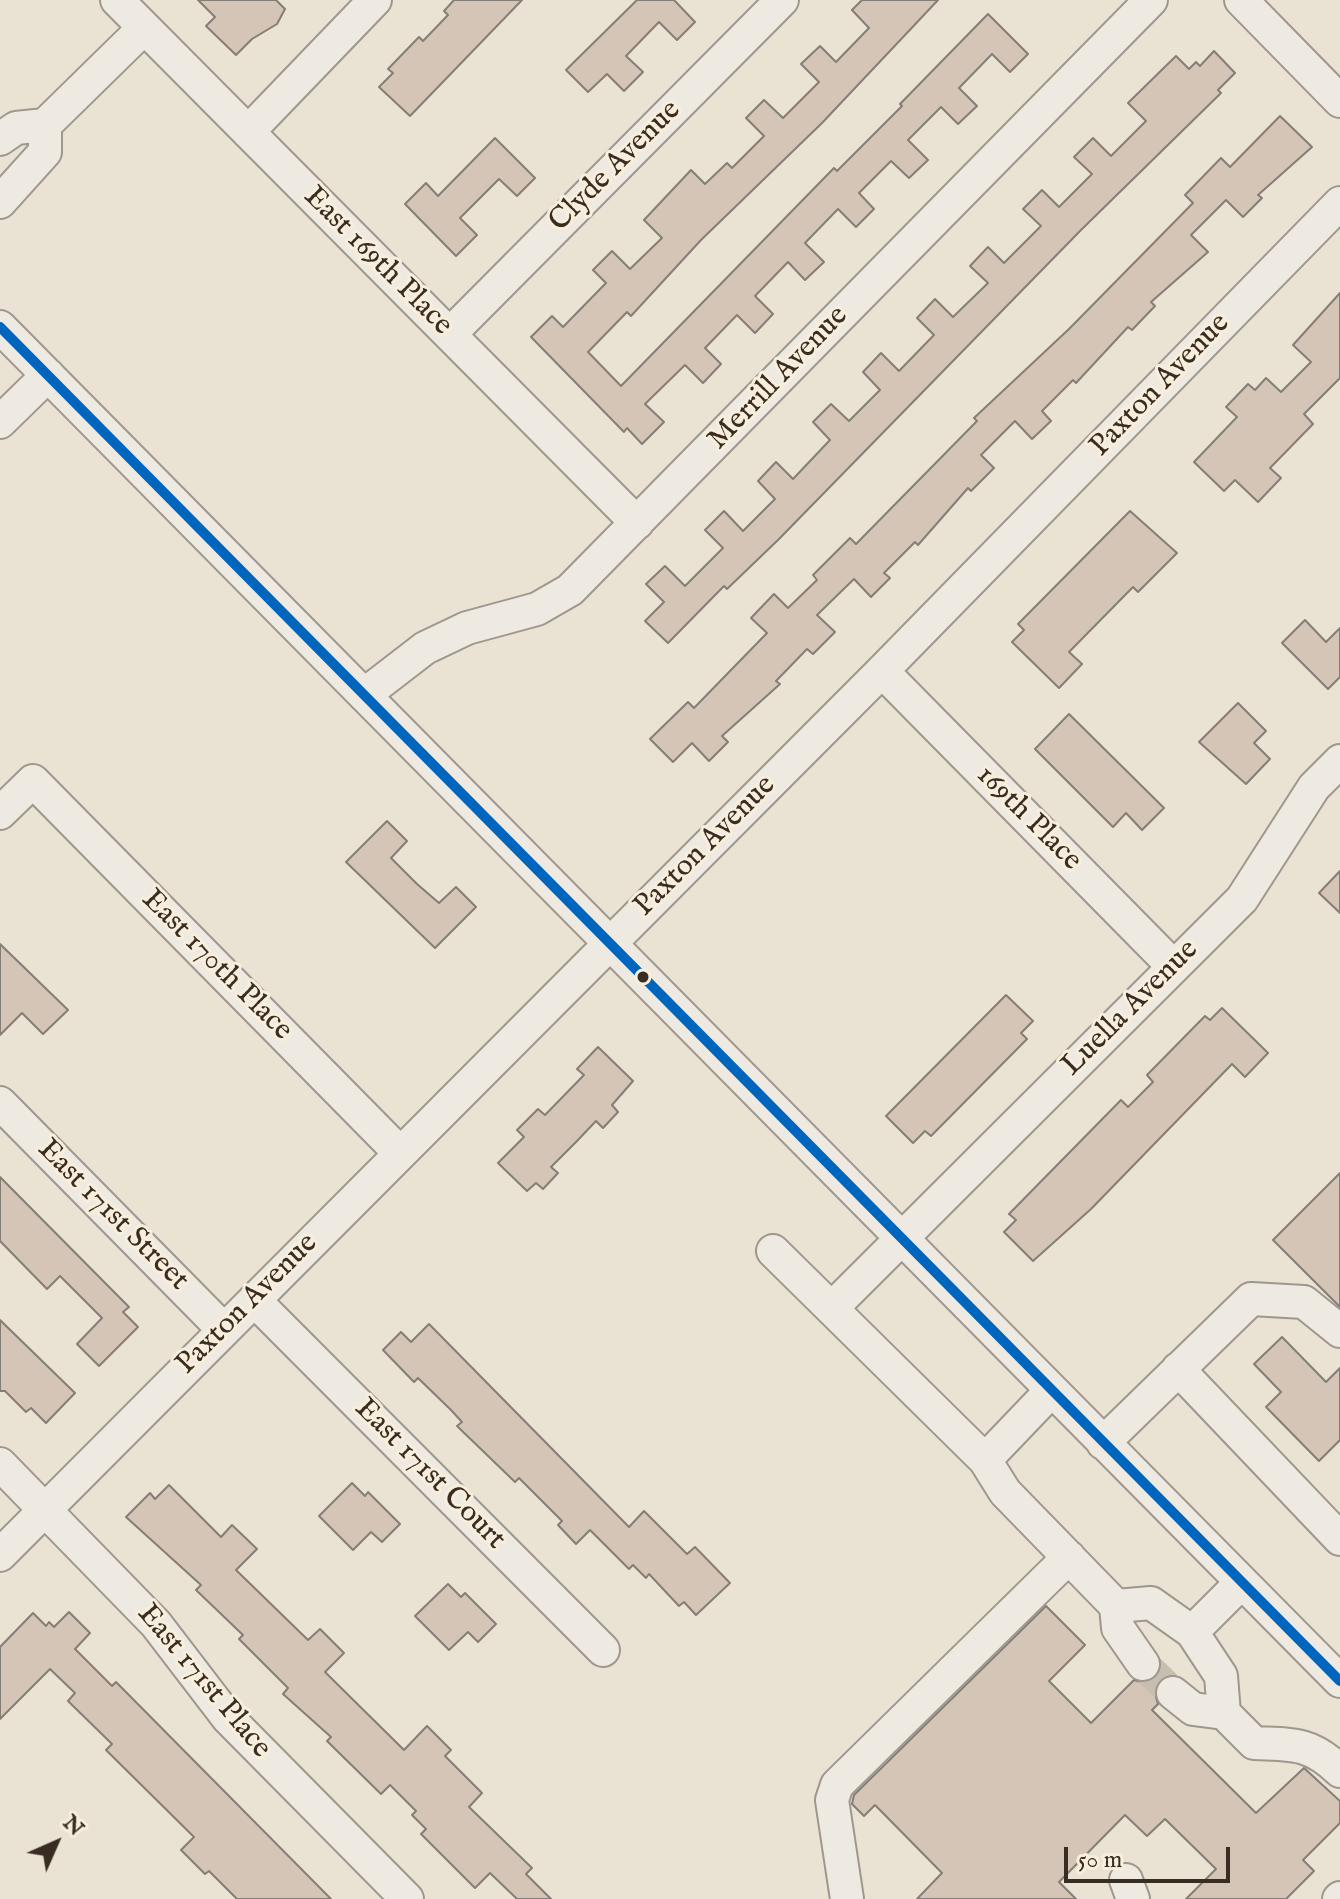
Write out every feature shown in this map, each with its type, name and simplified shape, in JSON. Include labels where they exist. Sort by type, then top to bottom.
[{"type":"street","name":"East 169th Place","points":[[117,0],[637,523]]},
{"type":"street","points":[[248,132],[375,0]]},
{"type":"street","name":"Clyde Avenue","points":[[450,334],[782,0]]},
{"type":"street","name":"Merrill Avenue","points":[[364,695],[425,648],[467,628],[537,609],[570,590],[1151,0]]},
{"type":"street","points":[[1241,0],[1340,101]]},
{"type":"street","points":[[0,139],[16,128],[45,125],[144,28]]},
{"type":"street","points":[[0,202],[45,152],[45,125]]},
{"type":"street","name":"Paxton Avenue","points":[[0,1555],[882,671],[1340,203]]},
{"type":"street","points":[[0,327],[1051,1391],[1338,1675]]},
{"type":"street","points":[[0,422],[48,375]]},
{"type":"street","name":"169th Place","points":[[882,671],[1173,966]]},
{"type":"street","name":"Luella Avenue","points":[[832,1308],[1242,899],[1314,787],[1340,761]]},
{"type":"street","name":"East 170th Place","points":[[0,813],[33,781],[399,1152]]},
{"type":"street","name":"East 171st Street","points":[[0,1103],[224,1330]]},
{"type":"street","points":[[773,1251],[985,1460],[1005,1492],[1116,1606],[1118,1628],[1125,1643],[1143,1664]]},
{"type":"street","points":[[1103,1443],[1251,1299],[1304,1302],[1340,1331]]},
{"type":"street","name":"East 171st Court","points":[[254,1300],[603,1650]]},
{"type":"street","points":[[1178,1369],[1340,1539]]},
{"type":"street","points":[[985,1460],[1051,1391]]},
{"type":"street","name":"East 171st Place","points":[[0,1464],[156,1624],[228,1718],[407,1899]]},
{"type":"street","points":[[847,1899],[832,1800],[837,1785],[1069,1557]]},
{"type":"street","points":[[1192,1632],[1242,1582]]},
{"type":"street","points":[[1116,1606],[1151,1603],[1192,1632],[1221,1676],[1224,1713]]},
{"type":"street","points":[[1173,1693],[1193,1709],[1224,1713],[1254,1743],[1295,1744],[1319,1751],[1340,1771]]},
{"type":"building","points":[[198,0],[276,0],[285,9],[277,24],[252,39],[236,55],[206,26],[215,17]]},
{"type":"building","points":[[454,0],[522,0],[410,116],[379,87],[393,73],[388,69],[419,37],[423,41],[448,15],[444,11]]},
{"type":"building","points":[[637,0],[674,0],[695,22],[677,40],[659,22],[626,56],[643,72],[624,91],[607,74],[588,92],[566,70]]},
{"type":"building","points":[[862,0],[938,0],[822,123],[701,240],[631,316],[627,312],[588,352],[621,386],[834,168],[837,171],[902,106],[900,104],[988,14],[1028,54],[1010,72],[992,54],[959,88],[977,106],[958,124],[941,107],[908,140],[928,160],[909,178],[891,161],[859,193],[874,209],[856,227],[838,209],[805,243],[824,262],[805,280],[788,262],[755,296],[773,314],[755,333],[737,315],[705,348],[721,364],[703,383],[685,365],[645,404],[664,422],[642,444],[627,428],[624,432],[531,337],[552,316],[563,327],[606,283],[593,270],[612,251],[630,269],[662,238],[644,220],[691,170],[705,184],[727,163],[732,168],[764,136],[746,118],[764,100],[783,118],[819,82],[801,64],[820,46],[836,62],[869,28],[852,10]]},
{"type":"building","points":[[1214,51],[1235,73],[1218,90],[1221,93],[1081,230],[779,539],[727,589],[724,586],[668,643],[645,621],[664,602],[646,584],[665,566],[685,586],[723,548],[705,530],[724,511],[743,531],[775,499],[758,481],[776,462],[793,479],[830,440],[813,422],[831,404],[849,421],[880,390],[863,372],[881,353],[899,371],[934,335],[917,318],[935,299],[953,317],[988,283],[970,266],[988,247],[1004,263],[1041,226],[1023,209],[1042,190],[1059,207],[1092,174],[1074,157],[1093,138],[1111,156],[1146,121],[1128,103],[1176,56],[1189,69],[1196,62],[1200,66]]},
{"type":"building","points":[[1280,116],[1312,147],[1258,195],[1262,198],[1243,217],[1226,200],[1191,235],[1208,252],[1151,302],[1155,306],[1132,330],[1128,327],[1076,383],[1073,380],[1042,411],[1051,421],[1032,439],[1015,421],[981,455],[994,468],[971,491],[968,488],[918,545],[915,542],[884,573],[890,578],[871,597],[854,579],[817,615],[835,632],[813,654],[807,649],[776,681],[780,684],[722,736],[728,742],[709,761],[692,743],[673,762],[650,739],[688,702],[694,708],[767,633],[751,618],[774,594],[788,608],[817,580],[813,575],[850,538],[856,544],[977,421],[974,418],[1069,329],[1193,203],[1185,195],[1221,158],[1230,167]]},
{"type":"building","points":[[495,138],[535,178],[517,196],[499,179],[460,218],[477,235],[456,256],[405,204],[426,183],[438,196]]},
{"type":"building","points":[[1340,293],[1340,378],[1304,414],[1313,424],[1270,468],[1281,478],[1258,502],[1235,480],[1224,491],[1194,462],[1237,417],[1226,407],[1248,384],[1255,390],[1266,378],[1281,392],[1311,362],[1293,345]]},
{"type":"building","points":[[1130,511],[1177,553],[1138,592],[1133,587],[1069,652],[1082,664],[1059,688],[1012,642],[1024,630],[1018,624]]},
{"type":"building","points":[[1305,620],[1326,642],[1340,628],[1340,677],[1328,689],[1282,643]]},
{"type":"building","points":[[1238,703],[1266,731],[1254,743],[1270,759],[1246,784],[1199,742]]},
{"type":"building","points":[[1069,714],[1164,808],[1142,830],[1126,813],[1113,827],[1035,749]]},
{"type":"building","points":[[387,821],[407,841],[391,858],[417,884],[439,903],[456,887],[476,907],[435,948],[346,862]]},
{"type":"building","points":[[1340,871],[1340,913],[1319,893]]},
{"type":"building","points":[[0,944],[68,1010],[43,1034],[22,1013],[0,1035]]},
{"type":"building","points":[[1006,995],[1033,1021],[1021,1033],[1027,1039],[931,1136],[925,1131],[913,1143],[886,1116]]},
{"type":"building","points":[[1222,1008],[1268,1053],[1245,1077],[1232,1064],[1091,1209],[1033,1261],[1004,1232],[1016,1220],[1009,1214],[1121,1100],[1128,1107],[1153,1082],[1147,1075],[1205,1016],[1210,1020]]},
{"type":"building","points":[[598,1047],[633,1081],[612,1105],[618,1112],[603,1128],[596,1121],[551,1167],[558,1173],[543,1189],[536,1183],[527,1191],[498,1163],[524,1137],[517,1130],[538,1109],[545,1115],[584,1075],[577,1069]]},
{"type":"building","points":[[1340,1173],[1340,1307],[1273,1240]]},
{"type":"building","points":[[0,1177],[129,1307],[123,1312],[138,1327],[99,1366],[77,1344],[102,1318],[60,1276],[47,1289],[0,1241]]},
{"type":"building","points":[[0,1320],[75,1393],[46,1423],[31,1408],[26,1412],[5,1391],[0,1391]]},
{"type":"building","points":[[429,1324],[629,1527],[644,1511],[687,1554],[695,1547],[730,1583],[696,1615],[684,1602],[679,1606],[649,1574],[646,1578],[633,1565],[629,1569],[590,1530],[576,1544],[558,1525],[562,1521],[519,1478],[515,1482],[457,1426],[462,1422],[451,1410],[418,1378],[414,1382],[383,1350],[401,1332],[411,1342]]},
{"type":"building","points":[[1282,1337],[1326,1382],[1340,1368],[1340,1440],[1319,1461],[1266,1407],[1281,1392],[1254,1364]]},
{"type":"building","points":[[352,1483],[365,1496],[368,1492],[400,1524],[382,1542],[371,1532],[353,1550],[319,1516]]},
{"type":"building","points":[[169,1485],[221,1537],[232,1525],[257,1549],[236,1570],[308,1640],[320,1629],[344,1653],[325,1672],[404,1750],[427,1726],[451,1750],[445,1756],[482,1793],[469,1807],[532,1868],[526,1874],[551,1899],[517,1899],[490,1873],[475,1888],[421,1834],[426,1829],[412,1815],[416,1811],[390,1785],[381,1794],[327,1741],[331,1737],[283,1694],[288,1688],[239,1639],[243,1635],[196,1590],[201,1585],[126,1517],[150,1493],[155,1499]]},
{"type":"building","points":[[448,1584],[461,1597],[465,1593],[496,1624],[478,1642],[468,1632],[449,1650],[415,1616]]},
{"type":"building","points":[[1046,1606],[1085,1645],[1049,1681],[1091,1723],[1134,1680],[1144,1683],[1154,1679],[1162,1664],[1172,1675],[1158,1682],[1154,1691],[1158,1704],[1152,1710],[1256,1813],[1304,1768],[1340,1801],[1340,1823],[1303,1860],[1314,1871],[1286,1899],[1186,1899],[1216,1869],[1165,1819],[1147,1836],[1125,1815],[1059,1882],[1076,1899],[917,1899],[942,1873],[875,1805],[864,1816],[852,1804],[854,1795]]},
{"type":"building","points":[[69,1612],[90,1633],[75,1649],[112,1686],[116,1682],[331,1899],[237,1899],[209,1871],[205,1874],[181,1850],[194,1837],[106,1750],[112,1744],[68,1701],[75,1693],[50,1669],[0,1719],[0,1647],[33,1613],[46,1626],[49,1622],[54,1627]]},
{"type":"tunnel","points":[[1143,1664],[1173,1693]]},
{"type":"transit line","points":[[0,327],[1340,1681]]}]
